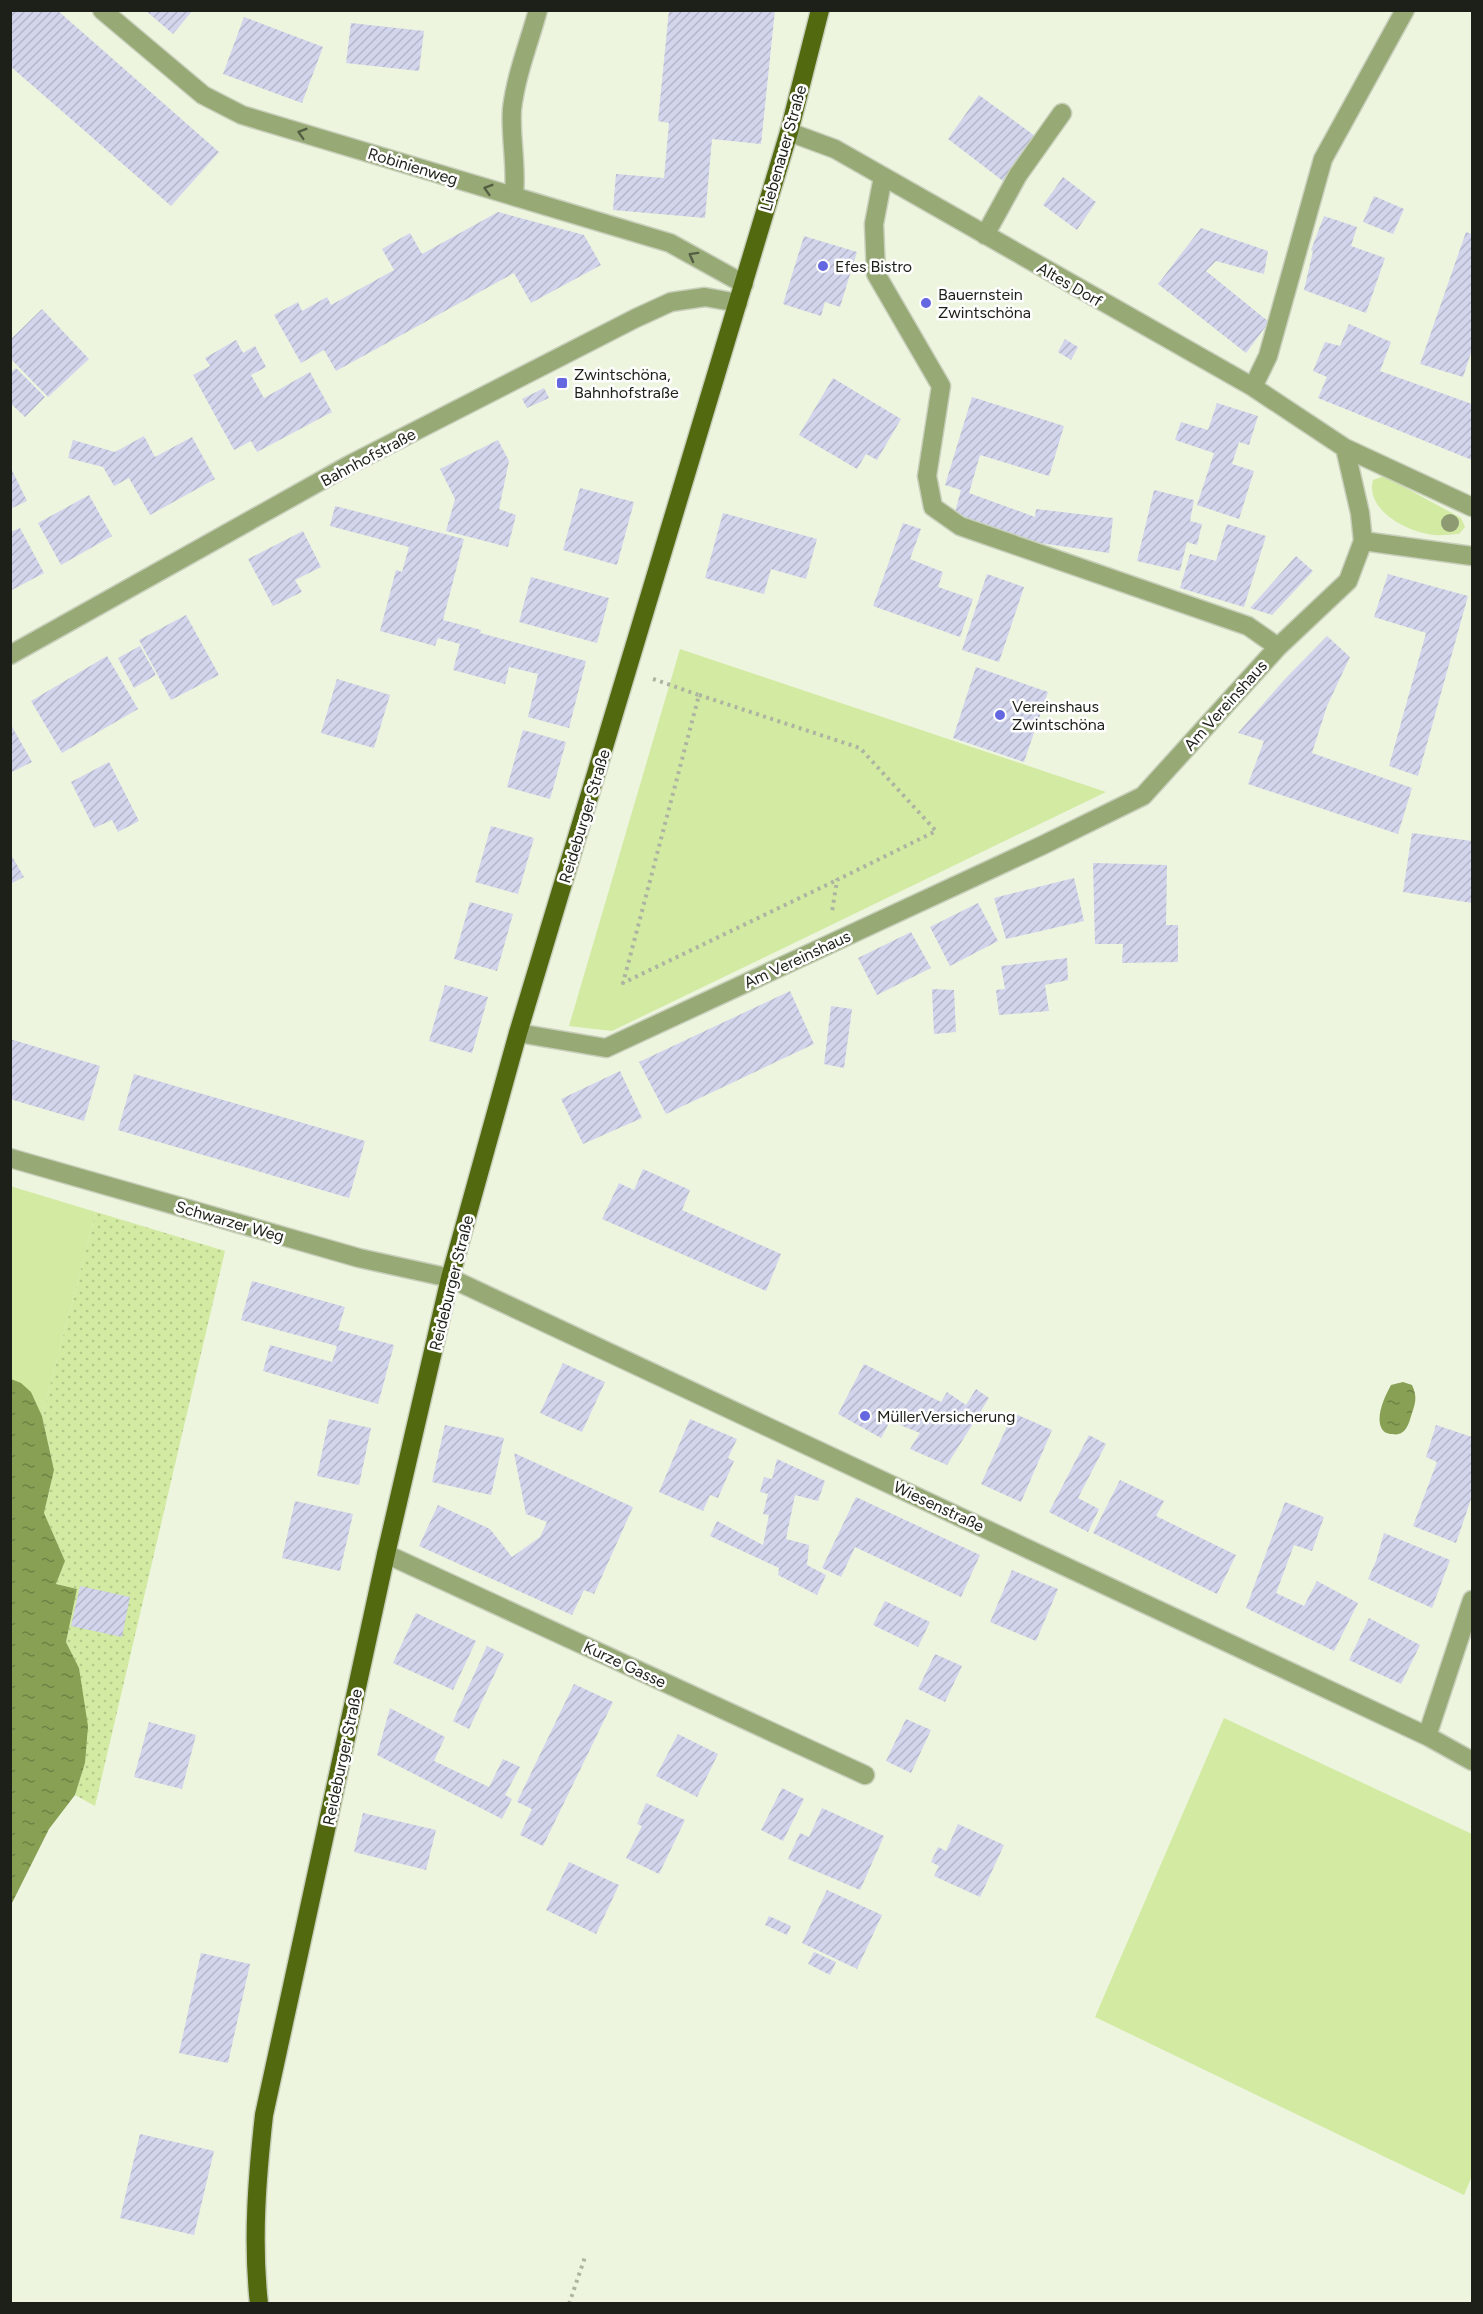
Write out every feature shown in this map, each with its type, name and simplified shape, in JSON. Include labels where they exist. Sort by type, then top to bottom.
[{"type":"main road","name":"Liebenauer Straße","points":[[744,284],[789,132],[820,10]]},
{"type":"main road","name":"Reideburger Straße","points":[[259,2304],[255,2230],[257,2173],[264,2115],[386,1554],[450,1278],[518,1033],[744,284]]},
{"type":"street","name":"Robinienweg","points":[[102,10],[203,96],[242,115],[670,243],[744,284]]},
{"type":"street","points":[[514,196],[516,174],[513,103],[538,10]]},
{"type":"street","points":[[1253,387],[1268,356],[1323,159],[1405,10]]},
{"type":"street","points":[[985,235],[1018,175],[1062,113]]},
{"type":"street","name":"Altes Dorf","points":[[789,132],[835,149],[1253,387],[1345,448],[1473,507]]},
{"type":"street","name":"Am Vereinshaus","points":[[518,1033],[606,1048],[1043,845],[1143,796],[1278,646],[1248,626],[960,526],[933,507],[927,476],[941,386],[876,274],[874,224],[883,177]]},
{"type":"street","name":"Bahnhofstraße","points":[[10,656],[349,465],[636,318],[671,302],[705,297],[738,303]]},
{"type":"street","points":[[1278,646],[1348,580],[1363,541],[1360,513],[1345,448]]},
{"type":"street","points":[[1363,541],[1473,556]]},
{"type":"street","name":"Schwarzer Weg","points":[[10,1158],[359,1258],[450,1278]]},
{"type":"street","name":"Wiesenstraße","points":[[450,1278],[1427,1736],[1473,1761]]},
{"type":"street","name":"Kurze Gasse","points":[[386,1554],[865,1775]]},
{"type":"street","points":[[1427,1736],[1473,1600]]},
{"type":"path","points":[[628,670],[860,748],[936,831],[623,983],[699,695]]},
{"type":"path","points":[[827,945],[837,880]]},
{"type":"path","points":[[569,2304],[585,2257]]},
{"type":"shaded area","points":[[1384,476],[1461,518],[1465,527],[1459,534],[1435,535],[1402,525],[1382,510],[1372,491],[1373,480]]},
{"type":"shaded area","points":[[680,649],[1106,792],[612,1031],[569,1026]]},
{"type":"shaded area","points":[[10,1186],[96,1212],[42,1416],[34,1398],[18,1382],[11,1379]]},
{"type":"shaded area","points":[[96,1212],[225,1251],[95,1806],[75,1795],[85,1763],[79,1668],[66,1642],[77,1589],[56,1584],[65,1561],[44,1513],[54,1470],[42,1416]]},
{"type":"shaded area","points":[[1224,1718],[1472,1834],[1472,2176],[1464,2195],[1095,2017]]},
{"type":"water","points":[[11,1379],[21,1383],[31,1392],[42,1416],[54,1470],[44,1513],[65,1561],[56,1584],[77,1589],[66,1642],[79,1668],[88,1726],[85,1763],[75,1795],[49,1829],[11,1905]]},
{"type":"water","points":[[1403,1382],[1412,1385],[1415,1396],[1414,1406],[1404,1431],[1388,1434],[1381,1427],[1382,1406],[1391,1385]]},
{"type":"building","points":[[10,10],[57,10],[219,152],[171,206],[10,66]]},
{"type":"building","points":[[145,10],[193,10],[173,34]]},
{"type":"building","points":[[669,10],[775,10],[761,144],[712,139],[705,218],[613,210],[616,174],[664,178],[669,123],[658,121]]},
{"type":"building","points":[[244,17],[323,47],[302,103],[223,74]]},
{"type":"building","points":[[351,23],[424,31],[419,71],[346,63]]},
{"type":"building","points":[[979,95],[1035,136],[1003,181],[948,139]]},
{"type":"building","points":[[1063,177],[1096,202],[1077,230],[1043,205]]},
{"type":"building","points":[[1374,196],[1404,209],[1393,234],[1363,222]]},
{"type":"building","points":[[498,212],[584,235],[601,265],[531,303],[514,273],[336,371],[324,350],[301,363],[274,315],[298,302],[302,311],[327,297],[331,305],[394,270],[382,249],[410,233],[422,254]]},
{"type":"building","points":[[1324,216],[1357,227],[1351,246],[1385,258],[1366,313],[1304,290],[1313,251],[1311,250]]},
{"type":"building","points":[[1201,228],[1268,251],[1264,274],[1216,261],[1206,271],[1269,322],[1246,353],[1158,284]]},
{"type":"building","points":[[1466,232],[1472,234],[1472,350],[1463,377],[1420,364]]},
{"type":"building","points":[[804,236],[857,252],[840,307],[825,302],[821,316],[783,304]]},
{"type":"building","points":[[42,309],[89,359],[48,397],[10,358],[10,340]]},
{"type":"building","points":[[1349,324],[1391,342],[1380,371],[1472,404],[1472,460],[1318,398],[1327,377],[1313,371],[1325,342],[1340,346]]},
{"type":"building","points":[[1065,339],[1078,347],[1071,360],[1058,352]]},
{"type":"building","points":[[236,340],[243,353],[255,346],[266,367],[251,375],[264,398],[310,372],[332,412],[257,452],[251,441],[234,450],[193,375],[210,366],[205,358]]},
{"type":"building","points":[[16,368],[45,397],[25,417],[10,403],[10,373]]},
{"type":"building","points":[[833,378],[901,419],[877,460],[866,454],[857,469],[799,435]]},
{"type":"building","points":[[544,388],[549,398],[527,408],[522,399]]},
{"type":"building","points":[[972,397],[1064,426],[1049,476],[980,455],[969,493],[1035,517],[1036,509],[1113,518],[1109,553],[1033,542],[954,516],[961,490],[945,485]]},
{"type":"building","points":[[1217,403],[1258,416],[1249,445],[1239,442],[1232,464],[1254,471],[1239,519],[1197,505],[1214,453],[1175,440],[1181,422],[1208,430]]},
{"type":"building","points":[[144,436],[155,457],[192,437],[215,479],[150,515],[129,478],[114,486],[103,467],[68,458],[73,440],[115,452]]},
{"type":"building","points":[[498,440],[509,461],[499,509],[516,515],[508,547],[446,531],[455,499],[440,469]]},
{"type":"building","points":[[10,466],[27,501],[10,509]]},
{"type":"building","points":[[580,488],[634,502],[617,565],[563,550]]},
{"type":"building","points":[[1154,490],[1194,500],[1190,521],[1202,524],[1197,545],[1187,542],[1180,571],[1137,561]]},
{"type":"building","points":[[89,495],[112,536],[61,565],[38,523]]},
{"type":"building","points":[[335,506],[464,539],[443,620],[481,630],[480,633],[586,661],[569,728],[528,717],[538,674],[509,667],[505,684],[453,670],[460,644],[438,638],[435,646],[380,631],[396,570],[402,572],[409,547],[330,526]]},
{"type":"building","points":[[723,513],[817,539],[806,579],[771,569],[764,594],[705,578]]},
{"type":"building","points":[[903,523],[921,529],[910,559],[943,572],[938,587],[973,599],[960,637],[873,606]]},
{"type":"building","points":[[1227,524],[1266,536],[1244,607],[1180,588],[1190,554],[1216,561]]},
{"type":"building","points":[[20,528],[44,573],[10,591],[10,532]]},
{"type":"building","points":[[303,531],[321,567],[295,580],[302,592],[273,606],[248,559]]},
{"type":"building","points":[[1296,556],[1313,571],[1272,615],[1250,608]]},
{"type":"building","points":[[987,574],[1024,587],[999,662],[962,650]]},
{"type":"building","points":[[1388,574],[1468,596],[1418,776],[1389,766],[1426,633],[1374,617]]},
{"type":"building","points":[[531,577],[609,598],[597,643],[519,622]]},
{"type":"building","points":[[186,615],[219,675],[171,700],[139,640]]},
{"type":"building","points":[[1327,636],[1350,657],[1327,706],[1312,753],[1412,788],[1398,834],[1248,784],[1264,741],[1238,733],[1284,680]]},
{"type":"building","points":[[140,646],[156,675],[134,688],[118,658]]},
{"type":"building","points":[[107,656],[138,709],[62,753],[31,701]]},
{"type":"building","name":"Vereinshaus Zwintschöna","points":[[976,667],[1048,692],[1024,762],[953,738]]},
{"type":"building","points":[[337,679],[390,695],[374,748],[321,733]]},
{"type":"building","points":[[10,723],[32,762],[10,773]]},
{"type":"building","points":[[523,730],[566,742],[550,799],[507,787]]},
{"type":"building","points":[[109,762],[139,821],[118,832],[112,820],[94,828],[71,782]]},
{"type":"building","points":[[491,826],[534,838],[518,894],[475,882]]},
{"type":"building","points":[[1412,833],[1472,841],[1472,903],[1403,892]]},
{"type":"building","points":[[10,853],[24,877],[10,884]]},
{"type":"building","points":[[1093,863],[1167,865],[1166,925],[1178,925],[1178,962],[1122,963],[1123,944],[1095,944]]},
{"type":"building","points":[[1074,878],[1084,921],[1006,939],[994,898]]},
{"type":"building","points":[[470,902],[513,914],[497,971],[454,959]]},
{"type":"building","points":[[978,903],[998,941],[950,966],[930,927]]},
{"type":"building","points":[[911,932],[931,968],[877,995],[858,958]]},
{"type":"building","points":[[1067,958],[1068,980],[1045,985],[1049,1011],[999,1015],[996,990],[1005,989],[1001,966]]},
{"type":"building","points":[[445,985],[488,997],[472,1053],[429,1041]]},
{"type":"building","points":[[932,989],[954,990],[956,1032],[934,1034]]},
{"type":"building","points":[[790,991],[814,1044],[666,1114],[639,1062]]},
{"type":"building","points":[[831,1006],[852,1009],[844,1068],[824,1064]]},
{"type":"building","points":[[10,1039],[100,1066],[84,1121],[10,1099]]},
{"type":"building","points":[[620,1071],[642,1118],[583,1144],[561,1099]]},
{"type":"building","points":[[134,1074],[365,1141],[349,1198],[118,1130]]},
{"type":"building","points":[[643,1169],[690,1190],[682,1210],[781,1254],[766,1291],[602,1219],[619,1183],[634,1190]]},
{"type":"building","points":[[252,1281],[345,1307],[338,1330],[394,1345],[378,1404],[263,1371],[270,1345],[332,1362],[337,1346],[241,1320]]},
{"type":"building","points":[[563,1363],[605,1382],[582,1432],[540,1413]]},
{"type":"building","points":[[864,1364],[941,1402],[947,1392],[966,1405],[976,1389],[989,1398],[947,1465],[910,1449],[920,1433],[890,1421],[881,1438],[838,1414]]},
{"type":"building","points":[[1013,1413],[1052,1430],[1021,1502],[981,1484]]},
{"type":"building","points":[[329,1419],[371,1428],[359,1485],[317,1476]]},
{"type":"building","points":[[690,1419],[737,1439],[728,1458],[734,1461],[718,1498],[710,1495],[703,1511],[659,1492]]},
{"type":"building","points":[[445,1425],[504,1438],[491,1495],[432,1482]]},
{"type":"building","points":[[1436,1425],[1472,1437],[1472,1496],[1456,1543],[1413,1526],[1437,1462],[1426,1457]]},
{"type":"building","points":[[1089,1435],[1106,1444],[1078,1498],[1099,1509],[1088,1532],[1049,1512]]},
{"type":"building","points":[[514,1453],[633,1507],[594,1594],[584,1590],[572,1615],[419,1546],[438,1505],[490,1529],[512,1557],[540,1537],[547,1522],[526,1514]]},
{"type":"building","points":[[777,1459],[825,1481],[818,1501],[795,1495],[786,1539],[809,1545],[807,1565],[826,1575],[817,1595],[778,1575],[779,1568],[710,1536],[717,1521],[763,1545],[769,1515],[763,1514],[768,1494],[760,1492],[764,1477],[772,1479]]},
{"type":"building","points":[[1120,1480],[1164,1501],[1156,1516],[1236,1555],[1217,1594],[1093,1533]]},
{"type":"building","points":[[856,1497],[980,1555],[961,1597],[855,1547],[841,1577],[822,1568]]},
{"type":"building","points":[[295,1501],[353,1514],[340,1571],[282,1558]]},
{"type":"building","points":[[1285,1502],[1324,1517],[1312,1551],[1294,1545],[1276,1593],[1304,1606],[1317,1581],[1358,1603],[1334,1651],[1246,1608]]},
{"type":"building","points":[[1384,1533],[1450,1560],[1432,1608],[1368,1579]]},
{"type":"building","points":[[1012,1570],[1058,1589],[1036,1641],[990,1622]]},
{"type":"building","points":[[80,1586],[130,1597],[122,1637],[71,1626]]},
{"type":"building","points":[[885,1601],[930,1622],[918,1647],[873,1625]]},
{"type":"building","points":[[416,1613],[476,1641],[453,1690],[393,1663]]},
{"type":"building","points":[[1369,1618],[1420,1645],[1401,1684],[1349,1660]]},
{"type":"building","points":[[487,1646],[504,1654],[469,1729],[453,1721]]},
{"type":"building","points":[[935,1654],[962,1666],[945,1702],[918,1689]]},
{"type":"building","points":[[574,1684],[613,1702],[543,1846],[520,1835],[532,1809],[517,1802]]},
{"type":"building","points":[[390,1708],[445,1737],[434,1761],[489,1787],[503,1759],[520,1767],[505,1795],[512,1799],[502,1819],[377,1755]]},
{"type":"building","points":[[906,1719],[931,1730],[911,1773],[886,1761]]},
{"type":"building","points":[[149,1722],[196,1735],[182,1789],[134,1777]]},
{"type":"building","points":[[678,1734],[718,1754],[697,1797],[656,1776]]},
{"type":"building","points":[[782,1788],[804,1799],[783,1841],[761,1830]]},
{"type":"building","points":[[646,1803],[685,1820],[659,1874],[626,1858],[642,1826],[637,1824]]},
{"type":"building","points":[[822,1808],[884,1836],[860,1890],[788,1859],[800,1833],[809,1837]]},
{"type":"building","points":[[363,1813],[436,1830],[426,1870],[354,1852]]},
{"type":"building","points":[[958,1824],[1004,1845],[980,1897],[934,1876],[939,1866],[931,1862],[938,1847],[946,1851]]},
{"type":"building","points":[[569,1862],[619,1885],[596,1934],[546,1910]]},
{"type":"building","points":[[827,1890],[882,1915],[857,1969],[802,1943]]},
{"type":"building","points":[[769,1916],[791,1926],[787,1935],[765,1925]]},
{"type":"building","points":[[814,1952],[836,1962],[830,1975],[808,1964]]},
{"type":"building","points":[[201,1953],[250,1964],[228,2063],[179,2053]]},
{"type":"building","points":[[140,2134],[214,2151],[194,2235],[120,2218]]},
{"type":"place","name":"Efes Bistro","points":[[823,266]]},
{"type":"place","name":"Bauernstein Zwintschöna","points":[[926,303]]},
{"type":"place","name":"Zwintschöna, Bahnhofstraße","points":[[562,383]]},
{"type":"place","name":"Vereinshaus Zwintschöna","points":[[1000,715]]},
{"type":"place","name":"MüllerVersicherung","points":[[865,1416]]}]
